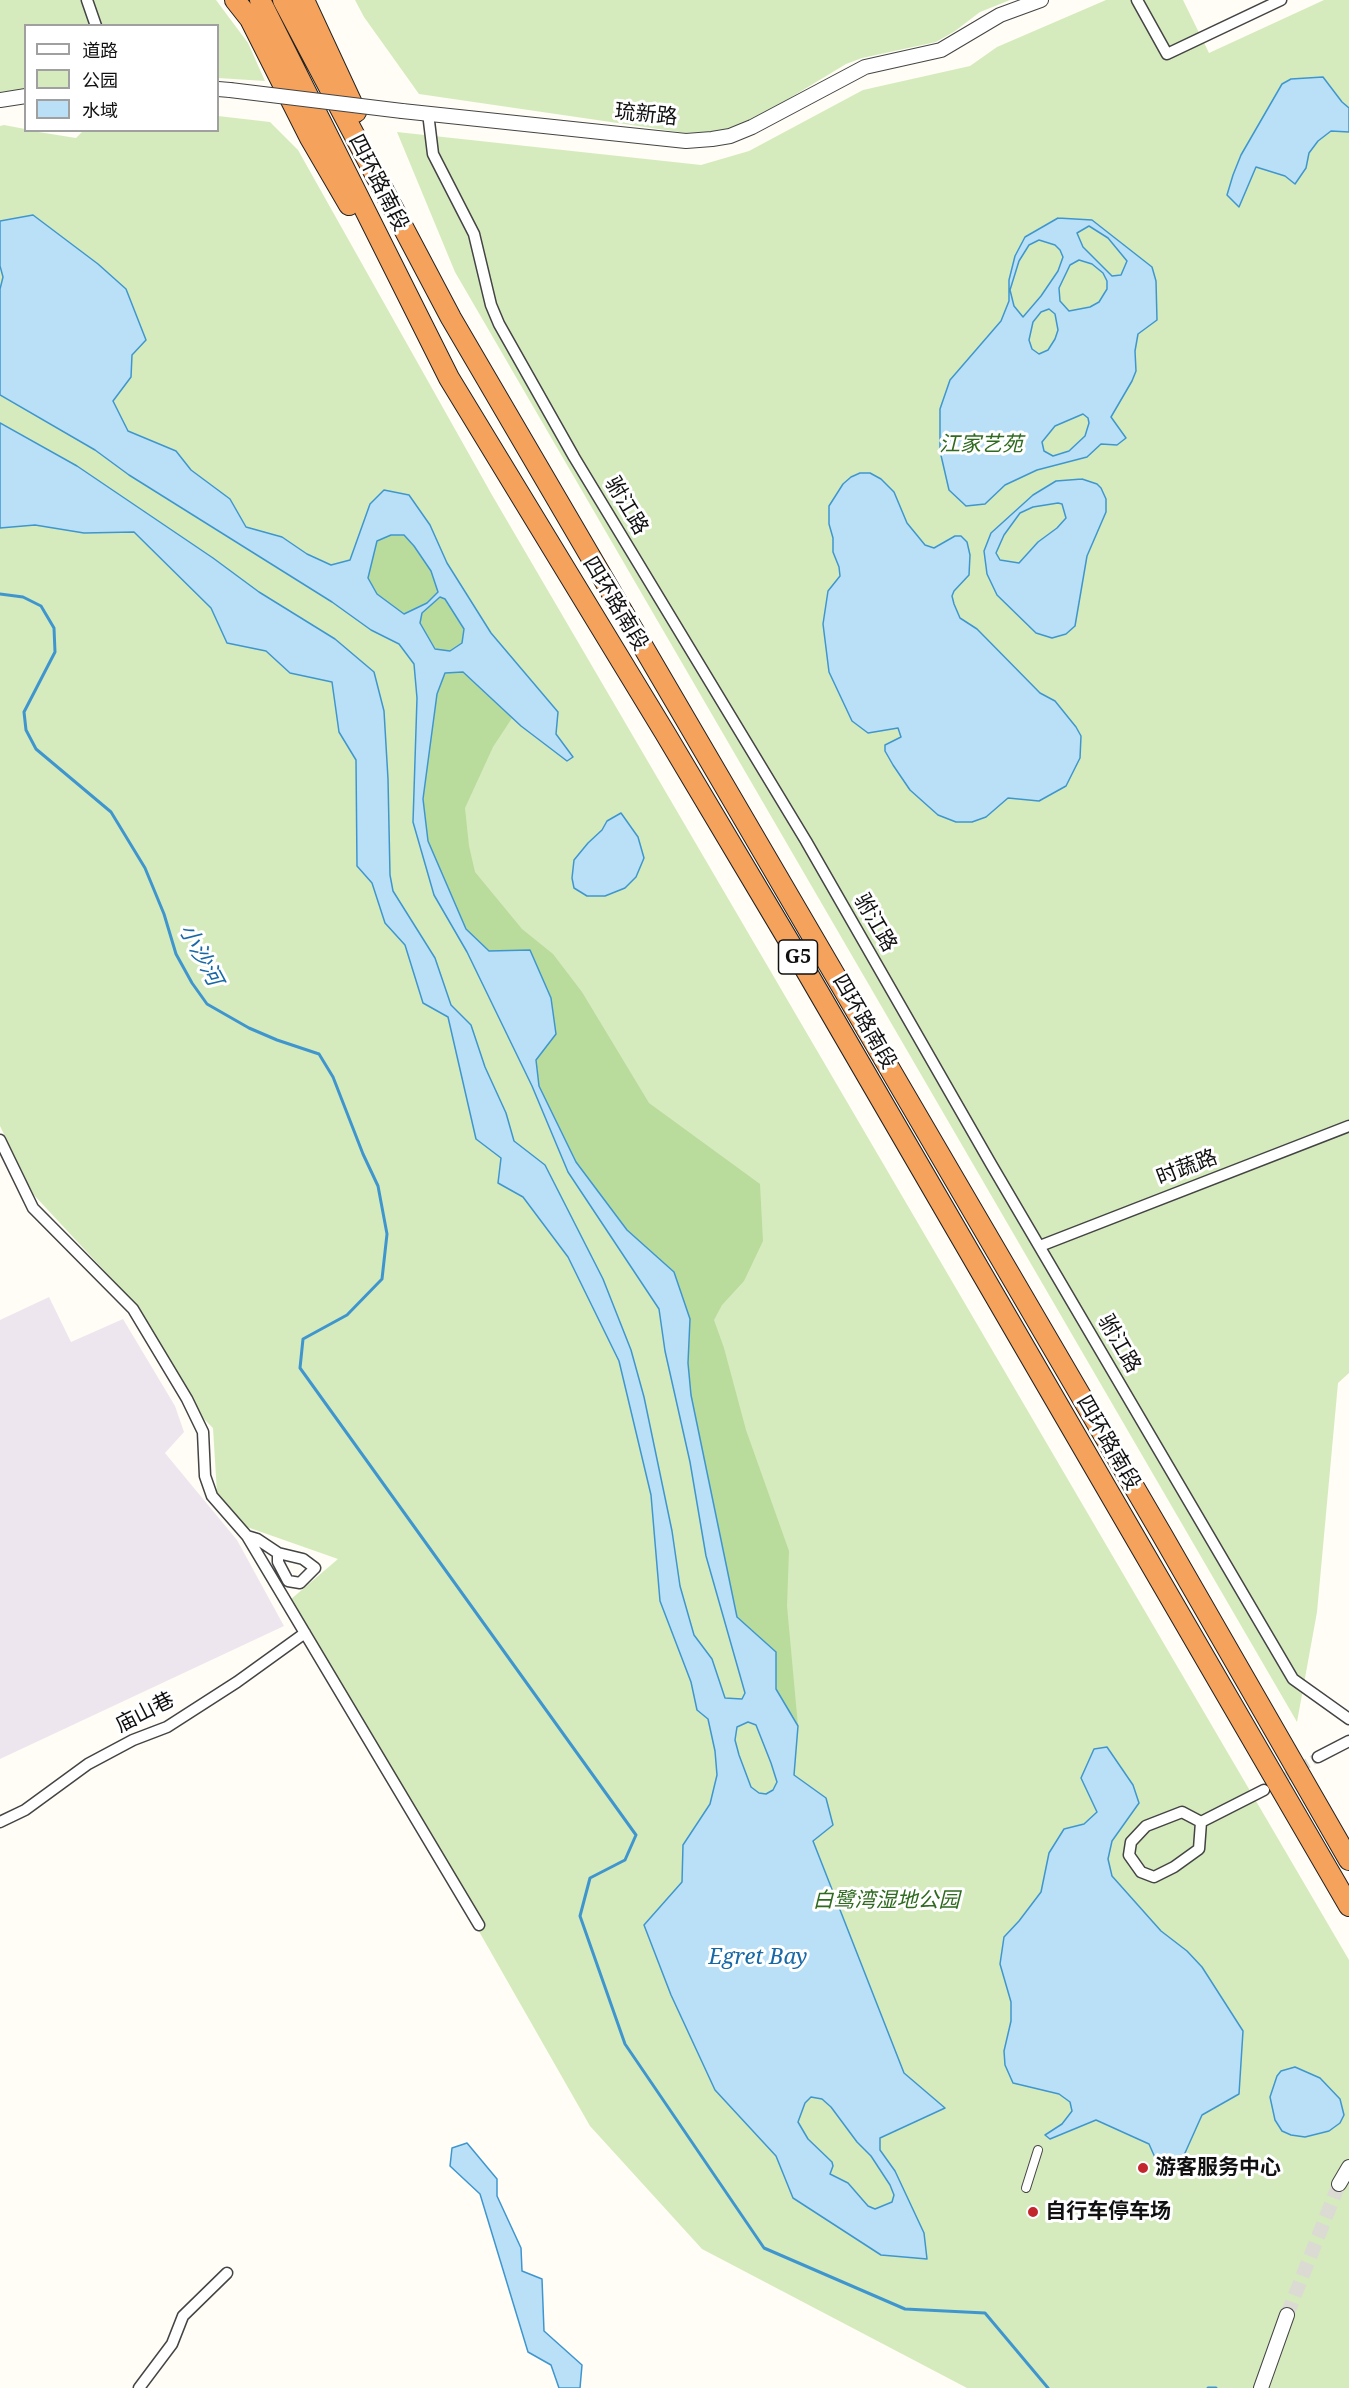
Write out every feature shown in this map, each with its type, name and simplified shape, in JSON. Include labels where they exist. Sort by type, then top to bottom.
[{"type":"highway","points":[[237,0],[250,19],[310,138],[449,378]]},
{"type":"highway","name":"四环路南段","points":[[260,0],[449,378],[660,724],[790,943],[1349,1906]]},
{"type":"highway","name":"四环路南段","points":[[283,0],[451,318],[1161,1533],[1349,1860]]},
{"type":"highway","points":[[304,0],[451,318]]},
{"type":"street","points":[[87,0],[95,24]]},
{"type":"street","name":"琉新路","points":[[224,90],[686,141],[730,136],[752,127],[851,73],[878,63],[941,50],[1000,15],[1041,0]]},
{"type":"street","points":[[1137,0],[1167,54],[1281,0]]},
{"type":"street","points":[[0,100],[24,96]]},
{"type":"street","name":"驸江路","points":[[428,113],[434,154],[474,234],[491,305],[499,324],[574,457],[806,842],[1293,1679],[1349,1719]]},
{"type":"street","name":"时蔬路","points":[[1040,1246],[1349,1126]]},
{"type":"street","points":[[0,1140],[33,1208],[133,1310],[187,1399],[203,1432],[205,1476],[212,1496],[247,1536],[479,1925]]},
{"type":"street","points":[[247,1536],[257,1539],[278,1553]]},
{"type":"street","name":"庙山巷","points":[[0,1822],[24,1810],[88,1764],[133,1740],[167,1726],[237,1682],[304,1633]]},
{"type":"street","points":[[1318,1757],[1349,1741]]},
{"type":"street","points":[[1202,1822],[1264,1790]]},
{"type":"street","points":[[1182,1812],[1202,1822],[1199,1849],[1174,1867],[1154,1877],[1141,1872],[1129,1855],[1131,1842],[1146,1826],[1182,1812]]},
{"type":"street","points":[[1026,2188],[1038,2150]]},
{"type":"street","points":[[1339,2184],[1349,2167]]},
{"type":"street","points":[[139,2388],[172,2344],[183,2316],[227,2273]]},
{"type":"street","points":[[1262,2387],[1287,2315]]},
{"type":"shaded area","points":[[49,1297],[71,1342],[123,1319],[175,1406],[184,1432],[165,1453],[237,1540],[284,1626],[0,1759],[0,1320]]},
{"type":"green space","points":[[0,0],[216,0],[248,43],[265,81],[219,78],[219,24],[24,24],[24,89],[0,92]]},
{"type":"green space","points":[[355,0],[1010,0],[980,12],[936,42],[862,58],[846,64],[750,122],[714,132],[686,133],[419,94],[364,17]]},
{"type":"green space","name":"江家艺苑","points":[[1106,0],[1183,0],[1209,53],[1324,0],[1349,0],[1349,1373],[1338,1383],[1317,1612],[1297,1722],[455,272],[397,132],[701,165],[749,151],[863,90],[970,66],[997,47]]},
{"type":"green space","name":"白鹭湾湿地公园","points":[[219,116],[270,122],[298,150],[492,495],[1349,1960],[1349,2388],[967,2388],[702,2249],[590,2126],[290,1600],[338,1559],[247,1527],[217,1493],[213,1428],[199,1414],[139,1308],[33,1194],[0,1126],[0,126],[24,129],[24,132],[76,138],[82,132],[219,132]]},
{"type":"green space","points":[[391,535],[404,535],[414,546],[431,571],[438,592],[427,603],[404,614],[377,594],[368,578],[377,541]]},
{"type":"green space","points":[[440,597],[445,599],[464,629],[462,643],[450,651],[436,649],[420,623],[422,613]]},
{"type":"green space","points":[[462,672],[512,718],[493,747],[465,808],[469,846],[475,872],[522,929],[553,954],[582,992],[649,1103],[760,1184],[763,1241],[744,1281],[722,1305],[714,1320],[746,1430],[789,1551],[787,1606],[798,1726],[776,1689],[776,1652],[737,1617],[691,1395],[688,1363],[690,1319],[674,1273],[627,1230],[576,1162],[539,1086],[536,1060],[489,951],[466,929],[428,841],[423,799],[437,694],[445,673]]},
{"type":"water","points":[[1323,77],[1349,108],[1349,132],[1331,131],[1318,141],[1309,153],[1306,168],[1295,184],[1285,176],[1256,167],[1239,207],[1227,195],[1233,175],[1241,155],[1282,84],[1291,79]]},
{"type":"water","name":"Egret Bay","points":[[33,215],[98,264],[126,289],[146,340],[132,355],[131,377],[113,401],[128,431],[176,451],[191,470],[230,499],[246,527],[282,537],[307,554],[331,565],[350,560],[370,504],[384,490],[409,495],[430,525],[447,563],[491,633],[558,712],[556,734],[573,757],[567,761],[521,726],[463,672],[445,673],[437,694],[423,799],[428,841],[466,929],[489,951],[530,950],[551,998],[556,1034],[536,1060],[539,1086],[576,1162],[627,1230],[674,1272],[690,1319],[688,1363],[691,1395],[737,1617],[776,1652],[776,1689],[798,1726],[794,1775],[826,1798],[833,1825],[813,1841],[904,2073],[945,2108],[880,2138],[880,2150],[895,2171],[924,2233],[927,2259],[881,2255],[793,2198],[776,2156],[715,2090],[671,1995],[644,1925],[682,1882],[683,1845],[710,1804],[717,1775],[715,1751],[708,1719],[697,1710],[691,1682],[660,1601],[651,1495],[619,1361],[568,1257],[523,1197],[498,1183],[501,1158],[476,1139],[448,1017],[423,1003],[405,945],[385,923],[372,883],[357,866],[356,760],[339,732],[332,682],[290,673],[266,651],[227,643],[211,608],[134,532],[84,533],[35,525],[0,528],[0,423],[77,466],[259,592],[335,639],[374,672],[384,711],[390,875],[393,891],[435,958],[451,1005],[471,1025],[485,1067],[506,1113],[514,1141],[545,1165],[603,1279],[631,1350],[644,1397],[672,1531],[680,1586],[694,1635],[712,1659],[725,1698],[742,1699],[745,1693],[706,1556],[690,1462],[665,1351],[659,1309],[568,1172],[532,1086],[467,952],[434,895],[413,822],[417,698],[414,664],[399,644],[371,630],[332,602],[129,475],[95,450],[0,395],[0,289],[3,277],[0,266],[0,221]],"holes":[[[391,535],[404,535],[414,546],[431,571],[438,592],[427,603],[404,614],[377,594],[368,578],[377,541]],[[440,597],[445,599],[464,629],[462,643],[450,651],[435,649],[420,623],[422,613]],[[748,1722],[756,1725],[777,1782],[773,1790],[766,1794],[759,1793],[751,1787],[735,1740],[737,1727]],[[811,2097],[822,2099],[831,2107],[857,2142],[871,2156],[890,2185],[894,2195],[892,2202],[875,2209],[868,2206],[848,2183],[830,2174],[832,2162],[808,2139],[798,2122],[805,2103]]]},
{"type":"water","points":[[1058,218],[1092,220],[1152,267],[1156,281],[1157,320],[1138,334],[1135,351],[1136,371],[1111,417],[1126,438],[1117,445],[1101,444],[1087,457],[1037,470],[1005,485],[985,504],[966,506],[949,490],[940,451],[940,409],[950,380],[1001,321],[1009,301],[1009,280],[1015,256],[1025,237]],"holes":[[[1089,226],[1108,238],[1127,261],[1121,275],[1112,276],[1083,247],[1077,233]],[[1039,240],[1055,245],[1063,257],[1058,271],[1023,317],[1014,306],[1010,290],[1019,261],[1029,245]],[[1079,260],[1092,264],[1103,273],[1107,281],[1107,289],[1099,302],[1090,307],[1069,311],[1060,301],[1059,288],[1070,265]],[[1049,309],[1055,314],[1058,330],[1055,339],[1048,350],[1039,354],[1032,349],[1029,340],[1033,322],[1041,312]],[[1083,414],[1088,418],[1089,423],[1085,436],[1069,451],[1053,456],[1044,451],[1042,442],[1055,426]]]},
{"type":"water","points":[[860,473],[870,473],[881,479],[894,492],[907,523],[925,545],[934,548],[955,536],[961,536],[967,542],[970,555],[969,575],[954,591],[952,596],[954,604],[960,618],[977,629],[1040,693],[1055,701],[1076,727],[1081,736],[1080,758],[1066,786],[1039,801],[1008,798],[986,817],[972,822],[956,822],[938,815],[910,790],[893,765],[885,751],[885,745],[901,737],[898,728],[868,733],[852,721],[829,672],[823,624],[828,591],[840,576],[833,552],[829,506],[843,484]]},
{"type":"water","points":[[1082,479],[1097,484],[1106,499],[1106,512],[1087,556],[1075,626],[1066,634],[1052,638],[1036,633],[997,595],[987,574],[984,551],[991,533],[1033,495],[1056,481]],"holes":[[[1062,504],[1066,518],[1038,542],[1019,563],[1000,560],[996,553],[1004,535],[1020,513],[1033,507]]]},
{"type":"water","points":[[621,813],[638,837],[644,858],[636,877],[625,888],[605,896],[587,896],[574,888],[572,878],[574,860],[602,830],[607,821]]},
{"type":"water","points":[[1107,1747],[1133,1785],[1139,1803],[1112,1841],[1108,1859],[1112,1876],[1161,1931],[1187,1951],[1202,1967],[1243,2031],[1239,2094],[1202,2115],[1185,2153],[1169,2175],[1157,2162],[1149,2144],[1096,2120],[1050,2139],[1045,2135],[1062,2124],[1072,2111],[1070,2102],[1059,2094],[1013,2083],[1005,2065],[1004,2051],[1011,2021],[1011,2002],[1000,1964],[1004,1937],[1041,1892],[1049,1853],[1064,1829],[1084,1824],[1097,1812],[1081,1778],[1094,1749]]},
{"type":"water","points":[[1295,2067],[1320,2078],[1340,2099],[1344,2115],[1340,2123],[1329,2131],[1305,2137],[1291,2135],[1282,2131],[1275,2120],[1270,2097],[1277,2076],[1281,2071]]},
{"type":"water","points":[[467,2143],[497,2179],[497,2196],[521,2248],[522,2271],[542,2279],[544,2331],[582,2365],[580,2388],[559,2388],[551,2365],[528,2352],[480,2194],[450,2166],[452,2148]]},
{"type":"waterway","name":"小沙河","points":[[0,594],[23,597],[41,606],[54,628],[55,652],[24,712],[26,730],[36,749],[111,812],[145,868],[164,914],[176,954],[192,983],[207,1004],[249,1028],[319,1054],[333,1077],[378,1186],[387,1234],[382,1279],[347,1315],[303,1339],[300,1368],[636,1835],[625,1860],[590,1878],[580,1916],[625,2044],[764,2248],[905,2309],[985,2313],[1048,2388]]},
{"type":"waterway","points":[[1208,2388],[1216,2388]]},
{"type":"tunnel","points":[[1274,1784],[1318,1757]]},
{"type":"tunnel","points":[[1287,2315],[1339,2184]]},
{"type":"place","name":"游客服务中心","points":[[1143,2168]]},
{"type":"place","name":"自行车停车场","points":[[1033,2212]]}]
